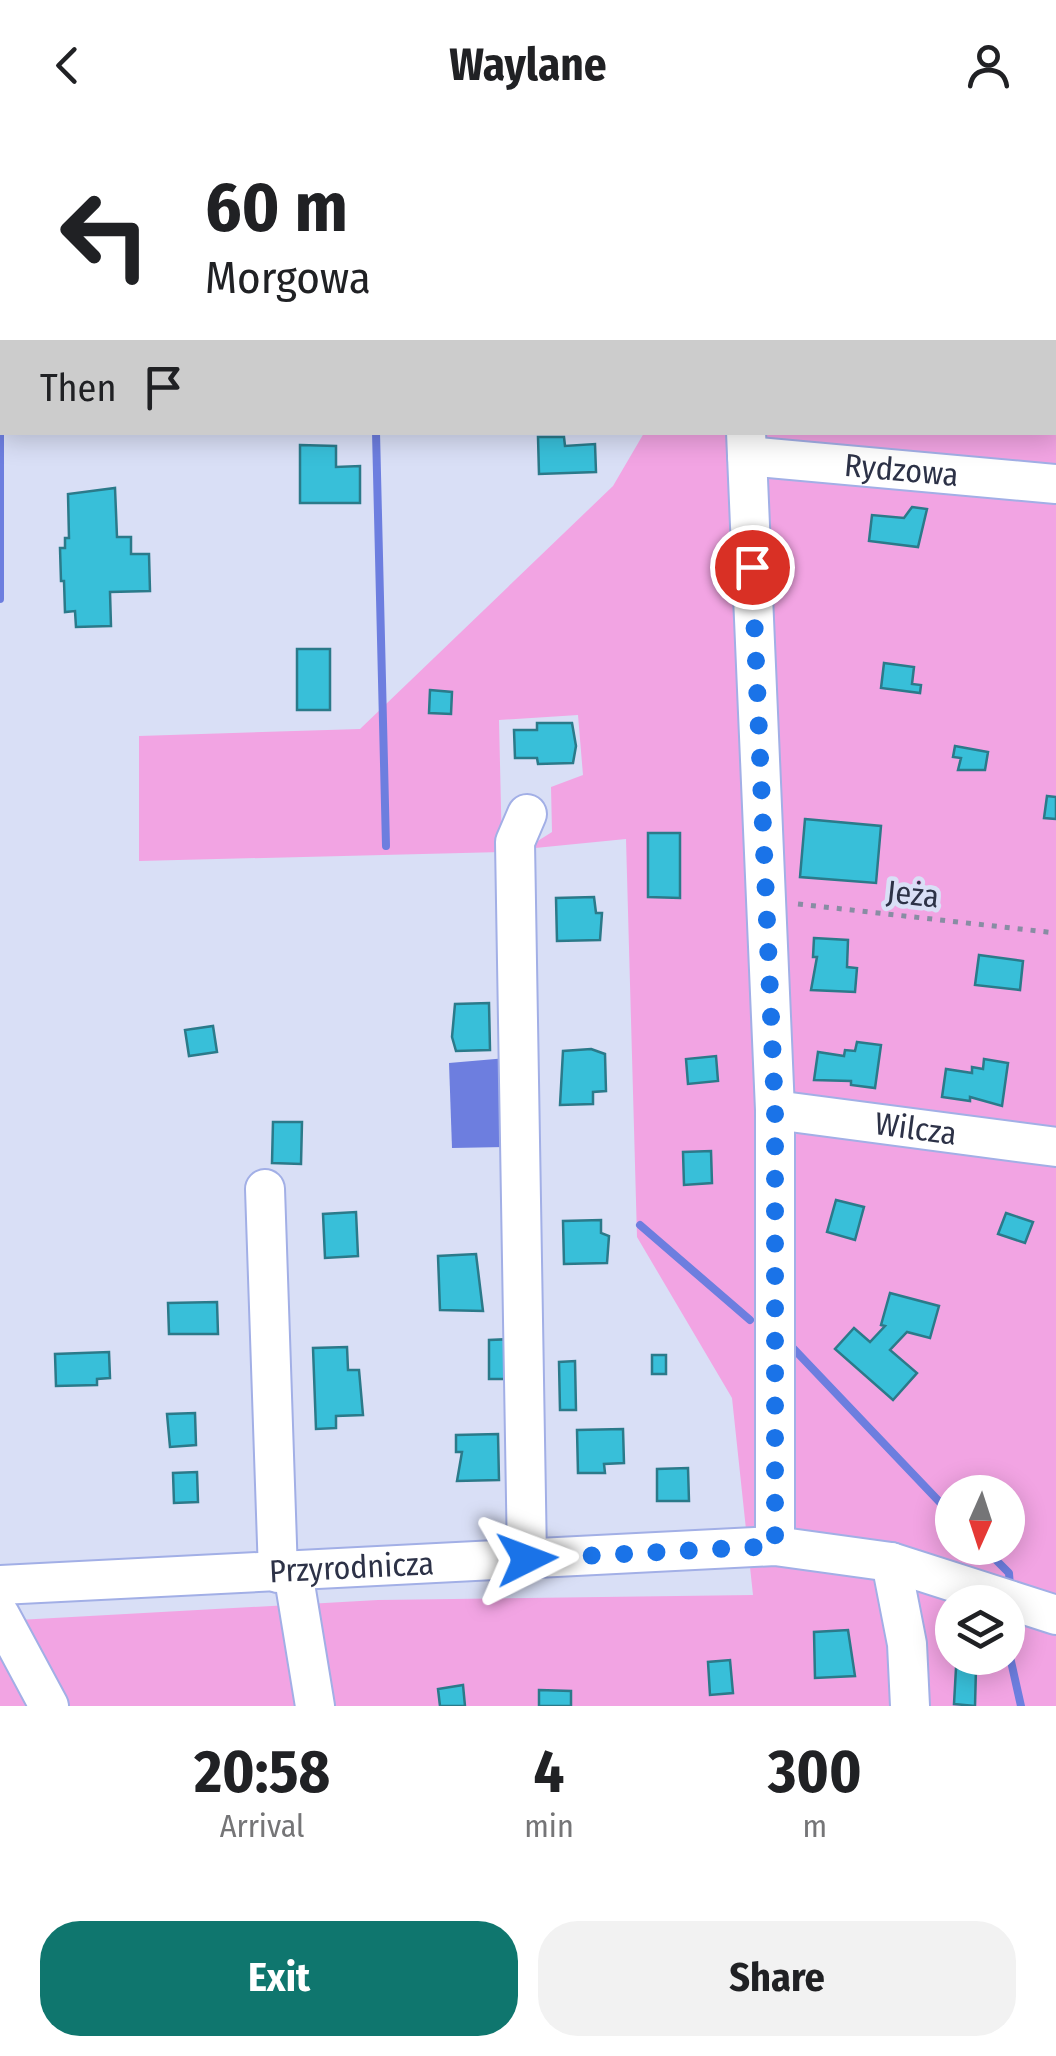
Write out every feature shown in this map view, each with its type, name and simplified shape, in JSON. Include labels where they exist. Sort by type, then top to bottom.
[{"type":"street","name":"Rydzowa","points":[[746,444],[1056,484]]},
{"type":"street","points":[[746,444],[775,1110],[775,1546]]},
{"type":"street","points":[[526,814],[515,842],[527,1559]]},
{"type":"street","name":"Wilcza","points":[[775,1110],[1056,1146]]},
{"type":"street","points":[[264,1189],[286,1572],[315,1706]]},
{"type":"street","name":"Przyrodnicza","points":[[0,1585],[775,1546],[891,1562],[1056,1614]]},
{"type":"street","points":[[891,1562],[907,1644],[910,1706]]},
{"type":"street","points":[[0,1615],[49,1706]]},
{"type":"path","name":"Jeża","points":[[766,900],[1056,932]]},
{"type":"shaded area","points":[[643,435],[1056,435],[1056,1706],[0,1706],[0,1621],[378,1600],[753,1595],[732,1398],[637,1237],[626,839],[525,849],[552,832],[551,787],[583,775],[578,715],[499,720],[502,852],[139,861],[139,736],[360,729],[613,486]]},
{"type":"water","points":[[507,1058],[505,1147],[452,1148],[449,1063]]},
{"type":"building","points":[[538,437],[564,437],[565,446],[595,444],[596,472],[539,474]]},
{"type":"building","points":[[300,445],[336,446],[336,467],[360,466],[360,503],[300,503]]},
{"type":"building","points":[[115,488],[117,537],[131,537],[131,554],[149,554],[150,591],[110,592],[111,626],[76,627],[75,611],[65,612],[61,581],[60,548],[65,548],[65,538],[69,538],[68,494]]},
{"type":"building","points":[[912,507],[927,509],[918,547],[869,541],[872,515],[904,518]]},
{"type":"building","points":[[297,649],[330,649],[330,710],[297,710]]},
{"type":"building","points":[[884,663],[914,667],[912,684],[921,685],[920,693],[881,688]]},
{"type":"building","points":[[430,690],[452,692],[451,714],[429,713]]},
{"type":"building","points":[[537,723],[572,723],[576,746],[573,763],[538,764],[537,758],[515,758],[514,730],[537,730]]},
{"type":"building","points":[[955,746],[988,752],[985,770],[958,770],[961,758],[953,757]]},
{"type":"building","points":[[1047,796],[1056,797],[1056,819],[1044,818]]},
{"type":"building","points":[[805,819],[881,826],[876,883],[800,877]]},
{"type":"building","points":[[648,833],[680,833],[680,898],[648,897]]},
{"type":"building","points":[[594,897],[596,913],[602,913],[600,940],[557,941],[556,898]]},
{"type":"building","points":[[814,938],[848,940],[847,967],[857,968],[855,992],[811,990],[817,957],[813,957]]},
{"type":"building","points":[[979,955],[1023,961],[1020,990],[975,985]]},
{"type":"building","points":[[489,1003],[490,1050],[456,1051],[452,1037],[455,1004]]},
{"type":"building","points":[[213,1026],[217,1052],[189,1056],[185,1030]]},
{"type":"building","points":[[857,1042],[881,1045],[875,1088],[851,1085],[851,1081],[814,1080],[818,1052],[844,1056],[845,1050],[855,1051]]},
{"type":"building","points":[[591,1049],[605,1054],[606,1091],[593,1092],[593,1104],[560,1105],[563,1051]]},
{"type":"building","points":[[716,1056],[718,1081],[688,1084],[686,1059]]},
{"type":"building","points":[[984,1059],[1008,1063],[1002,1106],[970,1097],[970,1101],[942,1097],[946,1069],[972,1073],[972,1067],[983,1069]]},
{"type":"building","points":[[273,1122],[302,1122],[301,1164],[272,1163]]},
{"type":"building","points":[[711,1151],[712,1183],[684,1185],[683,1152]]},
{"type":"building","points":[[836,1200],[864,1207],[855,1240],[827,1232]]},
{"type":"building","points":[[356,1212],[358,1256],[325,1258],[323,1214]]},
{"type":"building","points":[[1006,1213],[1033,1222],[1025,1243],[998,1234]]},
{"type":"building","points":[[601,1220],[601,1233],[609,1236],[607,1263],[564,1264],[563,1221]]},
{"type":"building","points":[[476,1254],[483,1311],[440,1310],[438,1256]]},
{"type":"building","points":[[890,1293],[939,1306],[930,1338],[907,1332],[890,1350],[917,1373],[893,1400],[835,1349],[854,1328],[870,1342],[885,1326],[881,1325]]},
{"type":"building","points":[[217,1302],[218,1334],[169,1334],[168,1303]]},
{"type":"building","points":[[513,1339],[514,1379],[489,1379],[489,1340]]},
{"type":"building","points":[[347,1347],[348,1370],[359,1370],[363,1415],[336,1416],[336,1428],[316,1429],[313,1348]]},
{"type":"building","points":[[109,1352],[110,1378],[97,1379],[97,1385],[56,1386],[55,1354]]},
{"type":"building","points":[[652,1355],[666,1355],[666,1374],[652,1374]]},
{"type":"building","points":[[575,1361],[576,1410],[560,1410],[559,1362]]},
{"type":"building","points":[[195,1413],[196,1445],[170,1447],[167,1414]]},
{"type":"building","points":[[623,1429],[624,1463],[604,1464],[605,1473],[578,1473],[577,1430]]},
{"type":"building","points":[[498,1434],[499,1480],[457,1481],[462,1452],[456,1452],[456,1435]]},
{"type":"building","points":[[688,1468],[689,1501],[657,1501],[657,1469]]},
{"type":"building","points":[[197,1472],[198,1502],[174,1503],[173,1473]]},
{"type":"building","points":[[848,1630],[855,1676],[815,1678],[814,1632]]},
{"type":"building","points":[[730,1660],[733,1693],[710,1695],[708,1662]]},
{"type":"building","points":[[956,1675],[976,1675],[975,1706],[954,1704]]},
{"type":"building","points":[[463,1685],[465,1706],[440,1706],[438,1689]]},
{"type":"building","points":[[539,1690],[571,1691],[571,1706],[539,1706]]},
{"type":"waterway","points":[[0,426],[0,599]]},
{"type":"waterway","points":[[376,435],[386,846]]},
{"type":"waterway","points":[[640,1225],[750,1320]]},
{"type":"waterway","points":[[790,1345],[935,1497]]},
{"type":"waterway","points":[[1001,1565],[1009,1573],[1010,1585]]},
{"type":"waterway","points":[[1014,1675],[1021,1706]]},
{"type":"route","points":[[527,1559],[775,1546],[775,1110],[752,567]]}]
